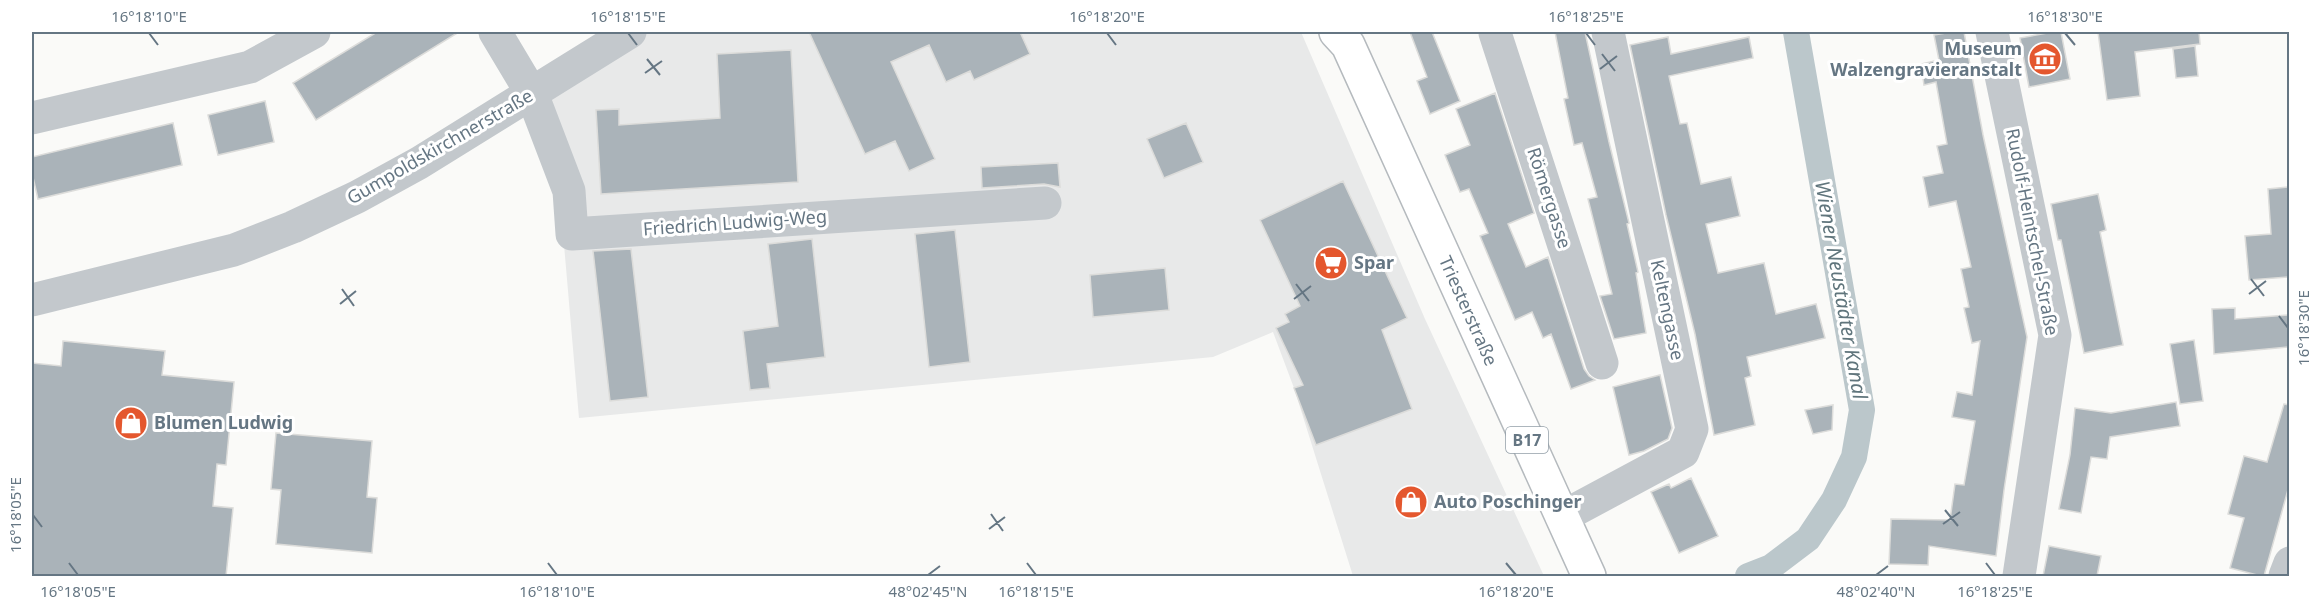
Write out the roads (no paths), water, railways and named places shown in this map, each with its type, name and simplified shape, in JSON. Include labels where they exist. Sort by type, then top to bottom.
[{"type":"main road","name":"Triesterstraße","points":[[1344,36],[1589,576]]},
{"type":"street","points":[[32,118],[250,67],[314,32]]},
{"type":"street","points":[[495,32],[532,94]]},
{"type":"street","name":"Gumpoldskirchnerstraße","points":[[32,300],[234,250],[368,192],[532,94],[630,32]]},
{"type":"street","name":"Römergasse","points":[[1496,32],[1602,363]]},
{"type":"street","name":"Keltengasse","points":[[1562,517],[1683,452],[1692,429],[1608,32]]},
{"type":"street","name":"Rudolf-Heintschel-Straße","points":[[1992,32],[2055,335],[2019,576]]},
{"type":"street","name":"Friedrich Ludwig-Weg","points":[[532,94],[569,191],[572,234],[1045,203]]},
{"type":"street","points":[[2286,576],[2289,562]]},
{"type":"waterway","name":"Wiener Neustädter Kanal","points":[[1748,576],[1771,567],[1808,539],[1834,500],[1854,457],[1862,410],[1796,32]]},
{"type":"place","name":"Museum Walzengravieranstalt","points":[[2045,59]]},
{"type":"place","name":"Spar","points":[[1331,263]]},
{"type":"place","name":"Blumen Ludwig","points":[[131,423]]},
{"type":"place","name":"Auto Poschinger","points":[[1411,502]]}]
